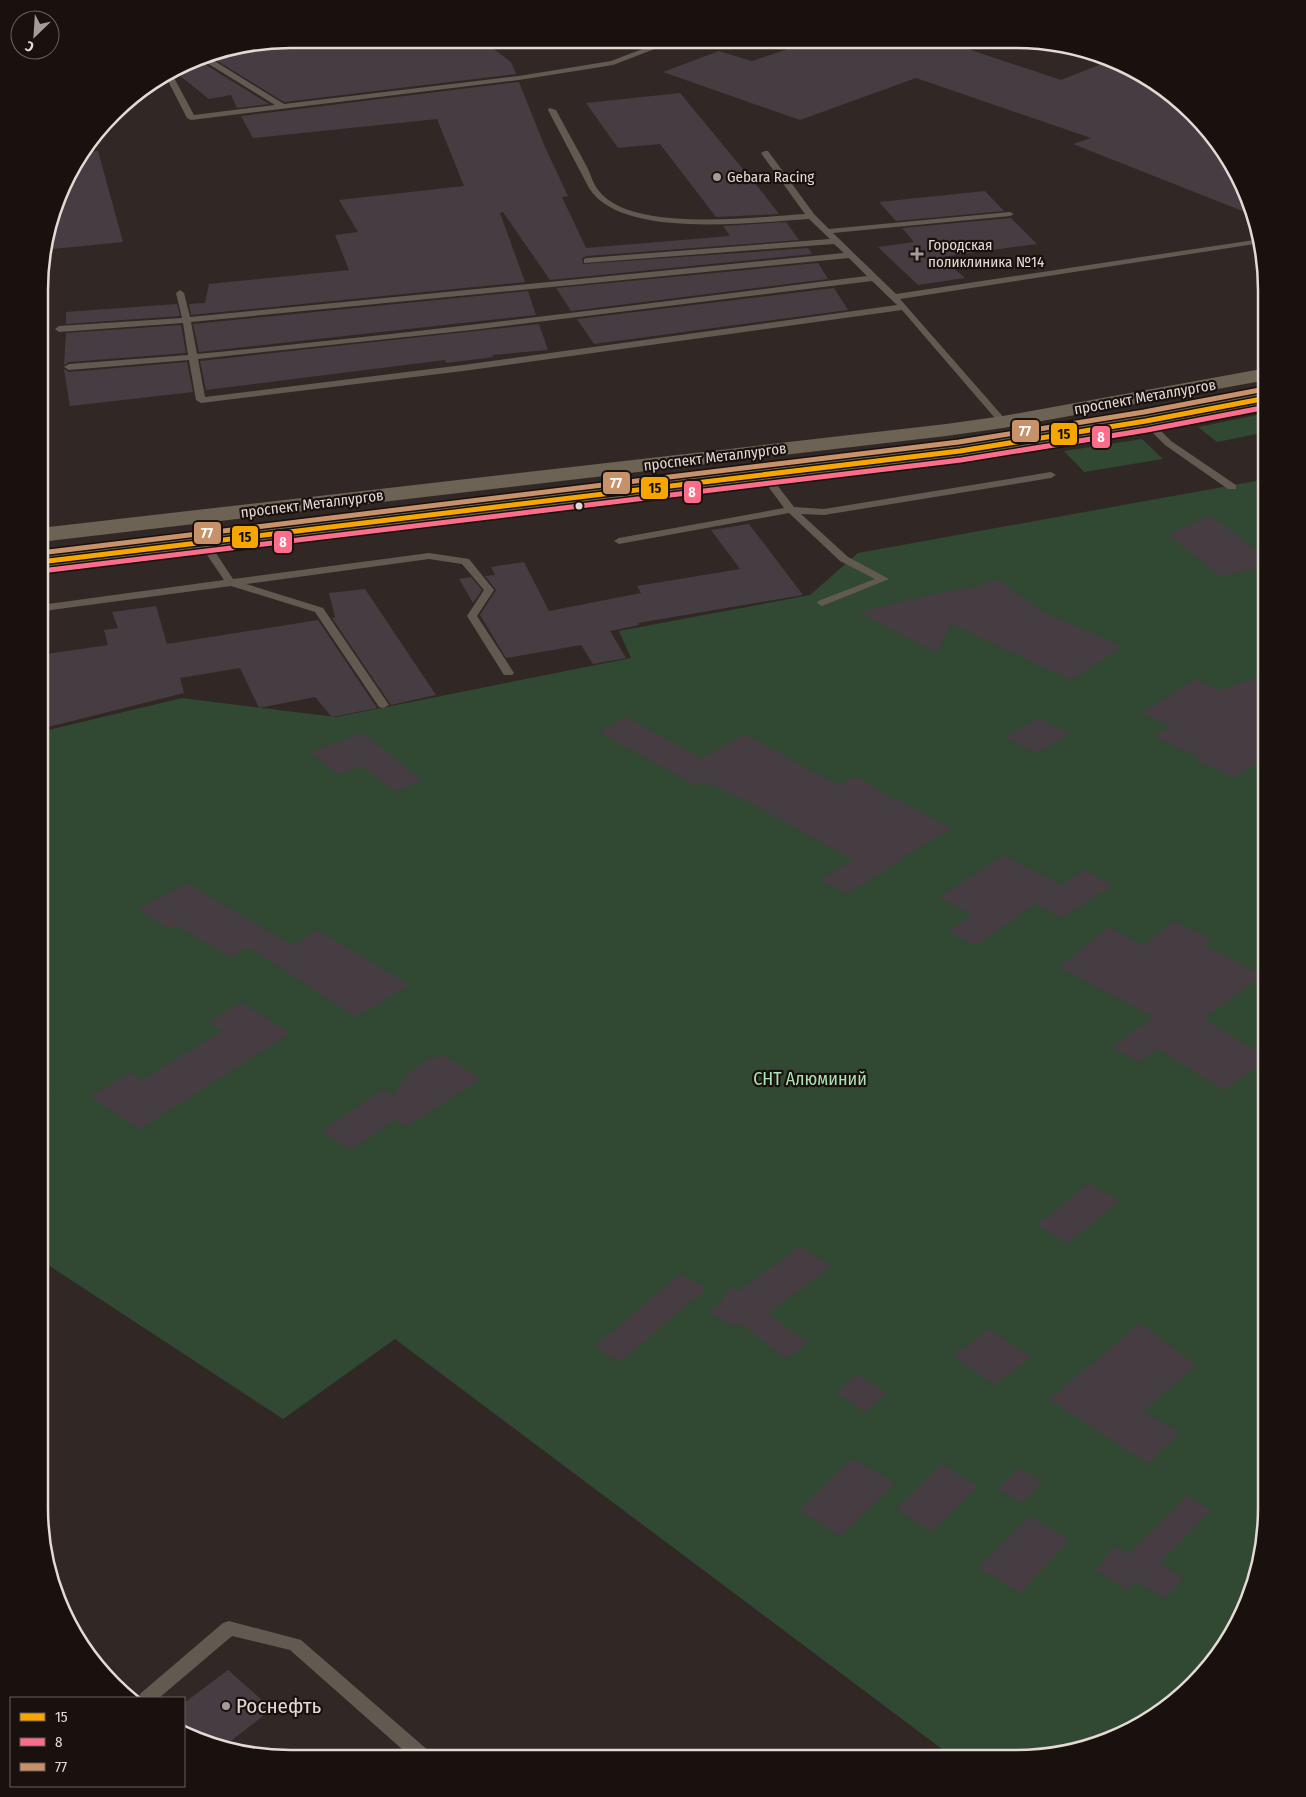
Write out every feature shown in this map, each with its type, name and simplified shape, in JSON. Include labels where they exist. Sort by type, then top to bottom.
[{"type":"main road","name":"проспект Металлургов","points":[[48,534],[1003,422],[1258,376]]},
{"type":"main road","name":"проспект Металлургов","points":[[48,561],[960,451],[1146,421],[1258,400]]},
{"type":"lane","points":[[170,79],[191,118],[519,78],[613,63],[653,48]]},
{"type":"lane","points":[[210,61],[284,108]]},
{"type":"lane","points":[[552,110],[597,195],[611,205],[630,214],[670,221],[811,216]]},
{"type":"lane","points":[[764,152],[811,216],[829,231],[836,241],[904,307],[1003,422]]},
{"type":"lane","points":[[829,231],[1010,214]]},
{"type":"lane","points":[[587,261],[836,241]]},
{"type":"lane","points":[[893,297],[1254,242]]},
{"type":"lane","points":[[59,329],[187,320],[851,255]]},
{"type":"lane","points":[[69,367],[191,358],[565,316],[873,278]]},
{"type":"lane","points":[[180,293],[187,320],[191,358],[201,400],[463,368],[904,307]]},
{"type":"lane","points":[[1146,421],[1168,443],[1232,487]]},
{"type":"lane","points":[[764,474],[791,510],[844,559],[884,579],[822,603]]},
{"type":"lane","points":[[619,541],[791,510],[824,512],[1051,475]]},
{"type":"lane","points":[[204,543],[230,582],[320,610],[383,705]]},
{"type":"lane","points":[[48,607],[429,556],[465,561],[489,590],[472,616],[508,673]]},
{"type":"lane","points":[[148,1697],[229,1628],[295,1645],[416,1750]]},
{"type":"green space","points":[[1258,415],[1258,434],[1217,442],[1198,427]]},
{"type":"green space","points":[[1142,439],[1163,459],[1084,472],[1064,451]]},
{"type":"green space","name":"СНТ Алюминий","points":[[1258,481],[1258,1523],[1254,1555],[1246,1585],[1234,1614],[1218,1642],[1188,1679],[1151,1709],[1123,1725],[1094,1737],[1064,1745],[1016,1750],[943,1750],[395,1339],[283,1419],[48,1265],[48,1093],[50,1092],[48,1091],[48,730],[182,698],[336,717],[631,658],[619,631],[810,595],[858,553]]},
{"type":"building","points":[[274,48],[493,48],[511,62],[516,74],[284,102],[215,59],[242,52]]},
{"type":"building","points":[[791,48],[965,48],[1061,80],[1103,63],[1123,72],[1151,88],[1188,118],[1218,155],[1234,183],[1246,212],[1073,144],[1091,138],[916,78],[800,120],[663,72],[719,51],[752,61]]},
{"type":"building","points":[[204,63],[269,104],[237,108],[231,95],[209,99],[178,75]]},
{"type":"building","points":[[519,82],[545,147],[568,196],[562,197],[586,248],[730,236],[723,226],[786,222],[799,240],[587,256],[582,258],[583,264],[808,248],[812,254],[550,280],[503,212],[500,213],[525,282],[191,315],[189,304],[205,303],[209,284],[349,270],[335,235],[358,232],[339,200],[464,186],[437,119],[253,138],[241,116]]},
{"type":"building","points":[[680,93],[779,214],[716,217],[660,144],[618,148],[586,103]]},
{"type":"building","points":[[91,151],[98,151],[123,242],[51,249],[60,212],[66,197]]},
{"type":"building","points":[[985,191],[1004,211],[896,221],[879,202]]},
{"type":"building","points":[[1011,218],[1037,244],[941,257],[965,278],[918,285],[878,247],[914,242],[902,228]]},
{"type":"building","points":[[818,263],[828,279],[571,311],[556,288]]},
{"type":"building","points":[[834,288],[848,310],[594,344],[577,319]]},
{"type":"building","points":[[528,291],[536,315],[199,352],[193,324]]},
{"type":"building","points":[[177,304],[180,316],[66,324],[66,312]]},
{"type":"building","points":[[539,324],[548,350],[492,355],[494,357],[446,363],[445,360],[206,390],[200,361]]},
{"type":"building","points":[[181,325],[186,353],[69,362],[64,365],[66,333]]},
{"type":"building","points":[[187,362],[193,392],[70,406],[64,369],[69,372]]},
{"type":"building","points":[[1210,515],[1258,551],[1258,567],[1222,577],[1168,535]]},
{"type":"building","points":[[749,524],[803,595],[638,623],[639,625],[610,631],[626,658],[593,664],[581,645],[506,658],[480,615],[496,590],[485,576],[495,575],[491,567],[524,562],[549,611],[641,593],[637,586],[740,569],[711,530]]},
{"type":"building","points":[[471,577],[482,590],[473,603],[459,579]]},
{"type":"building","points":[[998,579],[1043,612],[1123,646],[1071,680],[951,624],[937,653],[858,612],[961,588],[964,590]]},
{"type":"building","points":[[365,589],[436,695],[391,705],[332,618],[335,617],[329,593]]},
{"type":"building","points":[[156,606],[167,644],[318,620],[377,708],[332,717],[315,697],[259,708],[240,668],[180,678],[184,693],[48,727],[48,654],[108,645],[104,630],[118,628],[112,612]]},
{"type":"building","points":[[1258,677],[1258,761],[1235,778],[1195,760],[1200,757],[1154,737],[1170,726],[1142,713],[1195,679],[1219,690]]},
{"type":"building","points":[[626,717],[701,758],[745,734],[838,785],[857,776],[895,801],[898,799],[951,829],[847,894],[820,880],[853,860],[749,802],[705,782],[696,786],[599,732]]},
{"type":"building","points":[[1039,718],[1070,734],[1036,753],[1005,737]]},
{"type":"building","points":[[363,733],[422,780],[395,792],[362,766],[338,775],[310,752]]},
{"type":"building","points":[[1004,855],[1061,885],[1084,870],[1113,885],[1062,918],[1035,904],[975,946],[948,931],[972,915],[939,897]]},
{"type":"building","points":[[187,883],[292,945],[318,930],[409,985],[356,1017],[248,947],[231,957],[176,925],[169,929],[138,909]]},
{"type":"building","points":[[1175,921],[1212,939],[1204,945],[1258,973],[1258,978],[1204,1019],[1258,1052],[1258,1066],[1224,1090],[1158,1049],[1139,1062],[1112,1047],[1153,1017],[1059,967],[1109,927],[1143,945]]},
{"type":"building","points":[[240,1002],[291,1033],[140,1129],[90,1097],[131,1072],[142,1080],[222,1031],[208,1022]]},
{"type":"building","points":[[442,1054],[481,1079],[406,1127],[395,1120],[351,1150],[321,1131],[383,1089],[393,1095],[407,1074],[431,1057],[434,1059]]},
{"type":"building","points":[[1089,1183],[1120,1201],[1068,1243],[1036,1225]]},
{"type":"building","points":[[800,1246],[832,1266],[768,1313],[808,1343],[786,1359],[740,1323],[736,1327],[708,1312],[718,1305],[732,1287],[738,1291]]},
{"type":"building","points":[[680,1274],[707,1288],[620,1362],[594,1346]]},
{"type":"building","points":[[1140,1323],[1196,1365],[1143,1411],[1180,1433],[1148,1464],[1049,1399]]},
{"type":"building","points":[[989,1329],[1031,1357],[995,1385],[953,1356]]},
{"type":"building","points":[[857,1374],[887,1393],[865,1412],[836,1393]]},
{"type":"building","points":[[853,1458],[895,1483],[841,1536],[799,1510]]},
{"type":"building","points":[[942,1464],[978,1486],[932,1532],[896,1509]]},
{"type":"building","points":[[1019,1468],[1043,1482],[1022,1503],[998,1489]]},
{"type":"building","points":[[1187,1495],[1211,1510],[1160,1563],[1184,1578],[1164,1599],[1135,1581],[1128,1590],[1095,1570],[1115,1546],[1128,1554]]},
{"type":"building","points":[[1029,1516],[1070,1540],[1020,1593],[978,1567]]},
{"type":"building","name":"Роснефть","points":[[228,1670],[272,1709],[230,1742],[185,1726],[185,1702]]},
{"type":"transit line","name":"77","points":[[48,552],[959,442],[1144,412],[1258,390]]},
{"type":"transit line","name":"15","points":[[48,561],[960,451],[1146,421],[1258,400]]},
{"type":"transit line","name":"8","points":[[48,570],[961,460],[1147,430],[1258,409]]},
{"type":"place","name":"Gebara Racing","points":[[717,177]]},
{"type":"place","name":"Городская поликлиника №14","points":[[917,254]]},
{"type":"place","name":"Роснефть","points":[[226,1706]]}]
